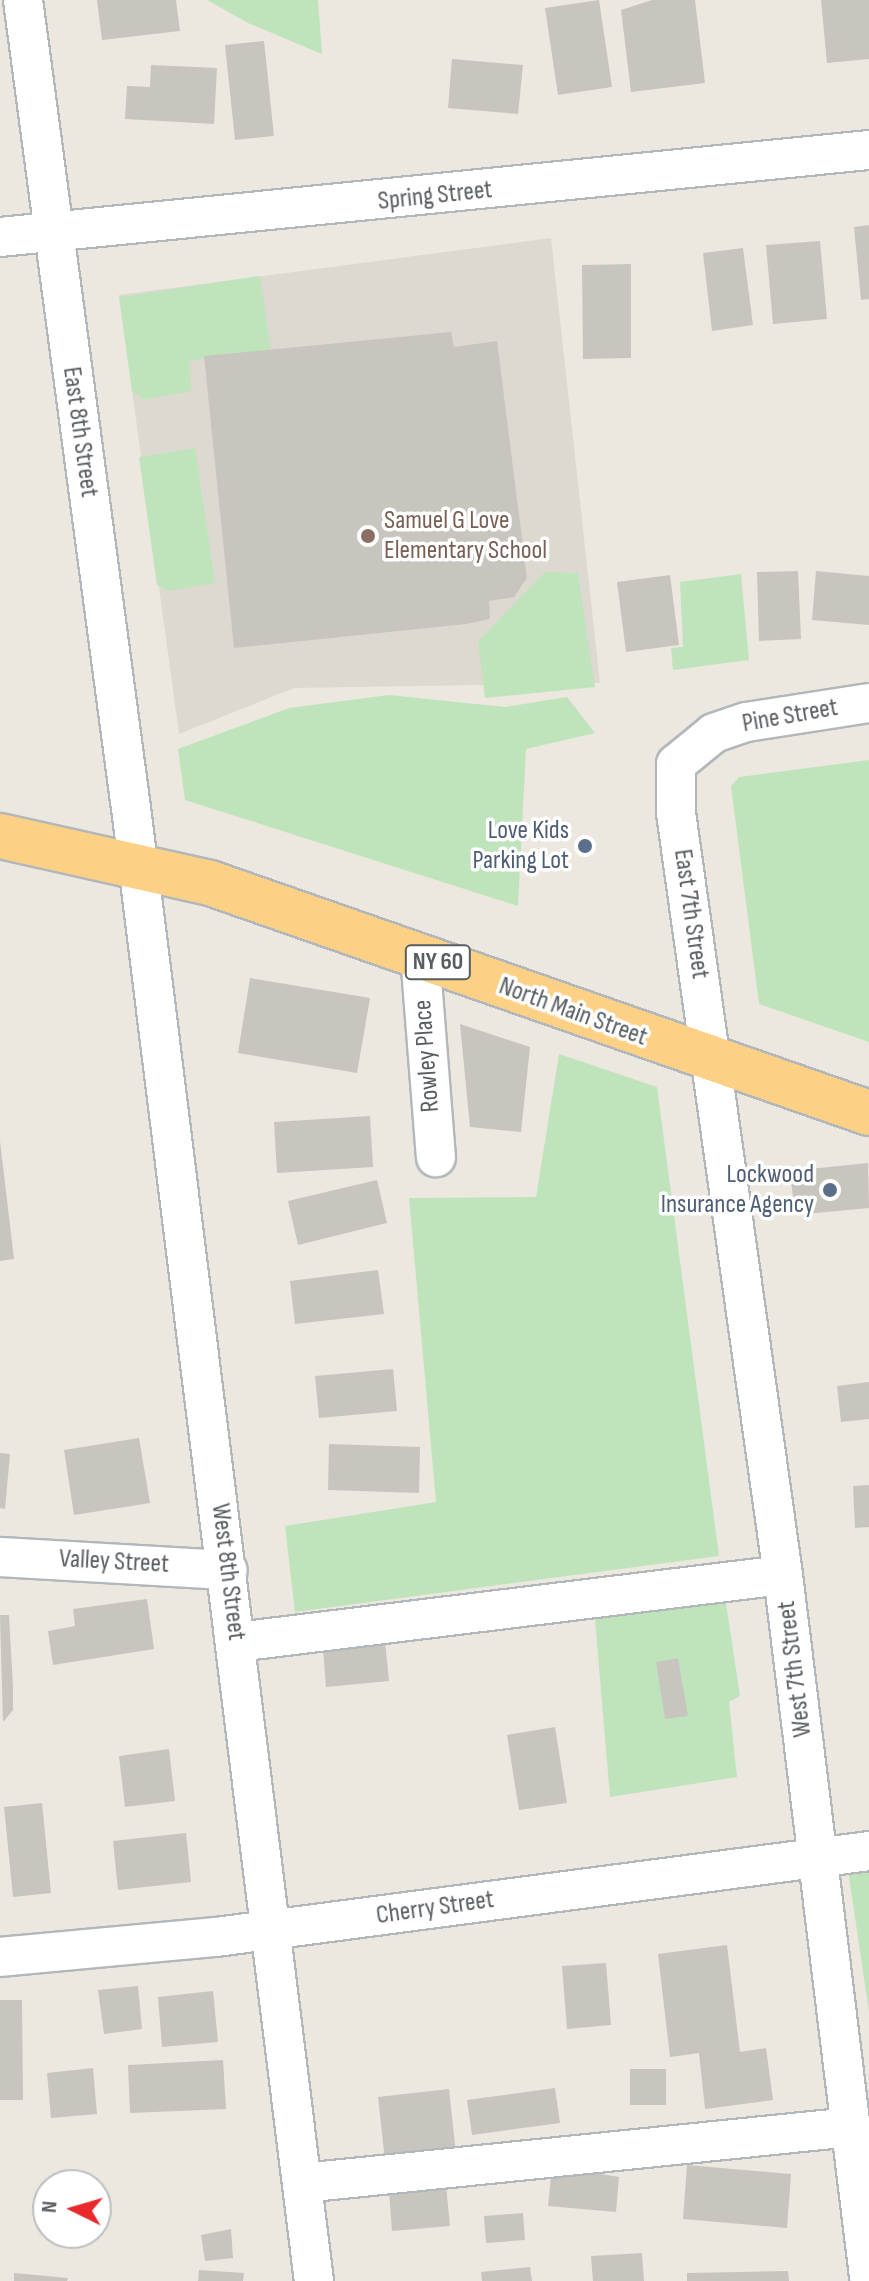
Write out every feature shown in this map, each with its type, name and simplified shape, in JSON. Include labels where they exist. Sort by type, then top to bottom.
[{"type":"highway","name":"North Main Street","points":[[0,836],[135,864],[420,955],[713,1063],[869,1113]]},
{"type":"street","name":"East 8th Street","points":[[23,0],[135,864]]},
{"type":"street","name":"Spring Street","points":[[0,237],[53,236],[869,150]]},
{"type":"street","name":"Pine Street","points":[[676,764],[714,733],[746,722],[869,703]]},
{"type":"street","name":"East 7th Street","points":[[676,764],[676,813],[713,1063]]},
{"type":"street","name":"West 8th Street","points":[[135,864],[228,1570],[314,2281]]},
{"type":"street","name":"Rowley Place","points":[[420,955],[436,1157]]},
{"type":"street","name":"West 7th Street","points":[[713,1063],[783,1575],[869,2276]]},
{"type":"street","name":"Valley Street","points":[[0,1557],[228,1570]]},
{"type":"street","points":[[237,1642],[783,1575]]},
{"type":"street","name":"Cherry Street","points":[[0,1957],[273,1930],[869,1851]]},
{"type":"street","points":[[303,2183],[851,2127]]},
{"type":"shaded area","name":"Samuel G Love Elementary School","points":[[551,238],[600,683],[294,688],[179,734],[119,295]]},
{"type":"green space","points":[[207,0],[318,0],[322,54],[248,23]]},
{"type":"green space","points":[[260,276],[271,349],[190,361],[191,391],[144,400],[132,391],[119,297]]},
{"type":"green space","points":[[195,448],[215,583],[168,591],[157,585],[139,457]]},
{"type":"green space","points":[[545,572],[578,573],[595,687],[485,698],[478,641]]},
{"type":"green space","points":[[741,574],[749,660],[673,670],[671,648],[683,647],[680,582]]},
{"type":"green space","points":[[389,695],[505,707],[567,697],[595,733],[526,749],[518,906],[185,800],[178,749],[289,708]]},
{"type":"green space","points":[[869,760],[869,1042],[759,1004],[731,786],[739,777]]},
{"type":"green space","points":[[559,1054],[657,1087],[719,1556],[295,1612],[285,1526],[436,1502],[409,1198],[536,1197]]},
{"type":"green space","points":[[724,1590],[740,1696],[729,1702],[737,1777],[610,1797],[594,1608]]},
{"type":"green space","points":[[869,1857],[869,2012],[848,1870]]},
{"type":"building","points":[[97,0],[176,0],[180,31],[102,40]]},
{"type":"building","points":[[599,0],[612,87],[558,95],[545,8]]},
{"type":"building","points":[[652,0],[695,0],[705,83],[631,92],[621,10]]},
{"type":"building","points":[[821,0],[869,0],[869,59],[827,63]]},
{"type":"building","points":[[264,41],[274,136],[235,140],[225,45]]},
{"type":"building","points":[[452,59],[523,65],[518,114],[448,108]]},
{"type":"building","points":[[151,65],[217,68],[214,124],[125,119],[127,86],[150,87]]},
{"type":"building","points":[[869,225],[869,299],[861,300],[854,227]]},
{"type":"building","points":[[820,241],[827,319],[773,324],[766,245]]},
{"type":"building","points":[[743,248],[753,325],[712,331],[703,253]]},
{"type":"building","points":[[631,264],[631,358],[583,359],[582,265]]},
{"type":"building","points":[[451,332],[454,347],[497,341],[527,578],[514,597],[489,601],[490,619],[466,624],[234,648],[204,356]]},
{"type":"building","points":[[798,571],[801,639],[759,641],[757,572]]},
{"type":"building","points":[[816,571],[869,576],[869,625],[812,620]]},
{"type":"building","points":[[670,575],[679,645],[626,652],[617,582]]},
{"type":"building","points":[[250,978],[370,998],[357,1073],[238,1053]]},
{"type":"building","points":[[460,1024],[530,1047],[521,1132],[470,1127]]},
{"type":"building","points":[[370,1116],[373,1167],[277,1173],[274,1122]]},
{"type":"building","points":[[0,1141],[14,1259],[0,1261]]},
{"type":"building","name":"Lockwood Insurance Agency","points":[[868,1163],[869,1208],[795,1215],[790,1171]]},
{"type":"building","points":[[377,1180],[387,1223],[298,1245],[288,1201]]},
{"type":"building","points":[[378,1270],[384,1314],[295,1324],[290,1281]]},
{"type":"building","points":[[393,1369],[397,1411],[319,1418],[315,1376]]},
{"type":"building","points":[[869,1382],[869,1419],[841,1422],[837,1386]]},
{"type":"building","points":[[139,1438],[150,1503],[74,1515],[64,1450]]},
{"type":"building","points":[[329,1444],[420,1447],[419,1493],[328,1490]]},
{"type":"building","points":[[0,1453],[10,1454],[5,1509],[0,1508]]},
{"type":"building","points":[[869,1485],[869,1527],[855,1528],[853,1486]]},
{"type":"building","points":[[147,1599],[154,1649],[53,1665],[48,1631],[75,1626],[73,1609]]},
{"type":"building","points":[[0,1615],[9,1615],[13,1687],[13,1710],[3,1722]]},
{"type":"building","points":[[384,1631],[389,1681],[326,1687],[322,1637]]},
{"type":"building","points":[[678,1658],[688,1716],[665,1719],[656,1662]]},
{"type":"building","points":[[555,1727],[567,1803],[519,1810],[507,1735]]},
{"type":"building","points":[[169,1749],[175,1801],[125,1807],[119,1756]]},
{"type":"building","points":[[42,1803],[51,1893],[13,1897],[4,1807]]},
{"type":"building","points":[[186,1833],[191,1882],[118,1890],[113,1841]]},
{"type":"building","points":[[727,1945],[740,2052],[766,2048],[773,2100],[705,2109],[699,2053],[670,2057],[658,1954]]},
{"type":"building","points":[[606,1963],[611,2025],[567,2029],[562,1966]]},
{"type":"building","points":[[138,1986],[142,2029],[104,2034],[98,1990]]},
{"type":"building","points":[[213,1991],[218,2042],[162,2047],[158,1997]]},
{"type":"building","points":[[0,2000],[22,2000],[23,2100],[0,2100]]},
{"type":"building","points":[[223,2060],[226,2109],[130,2113],[128,2065]]},
{"type":"building","points":[[93,2068],[97,2114],[51,2118],[47,2073]]},
{"type":"building","points":[[630,2069],[666,2069],[666,2105],[630,2105]]},
{"type":"building","points":[[555,2088],[560,2123],[472,2135],[467,2100]]},
{"type":"building","points":[[449,2089],[456,2154],[385,2161],[378,2097]]},
{"type":"building","points":[[687,2165],[791,2174],[787,2228],[683,2219]]},
{"type":"building","points":[[552,2166],[619,2177],[616,2212],[548,2206]]},
{"type":"building","points":[[446,2185],[450,2226],[392,2231],[389,2190]]},
{"type":"building","points":[[523,2213],[525,2240],[486,2243],[484,2216]]},
{"type":"building","points":[[231,2229],[233,2258],[205,2261],[201,2235]]},
{"type":"building","points":[[642,2253],[644,2281],[593,2281],[591,2256]]},
{"type":"building","points":[[530,2267],[532,2281],[482,2281],[481,2272]]},
{"type":"building","points":[[199,2270],[244,2273],[243,2281],[198,2281]]},
{"type":"building","points":[[788,2271],[789,2281],[687,2281],[687,2273]]},
{"type":"building","points":[[14,2273],[68,2278],[67,2281],[14,2281]]},
{"type":"place","name":"Samuel G Love Elementary School","points":[[368,536]]},
{"type":"place","name":"Love Kids Parking Lot","points":[[585,846]]},
{"type":"place","name":"Lockwood Insurance Agency","points":[[830,1190]]}]
